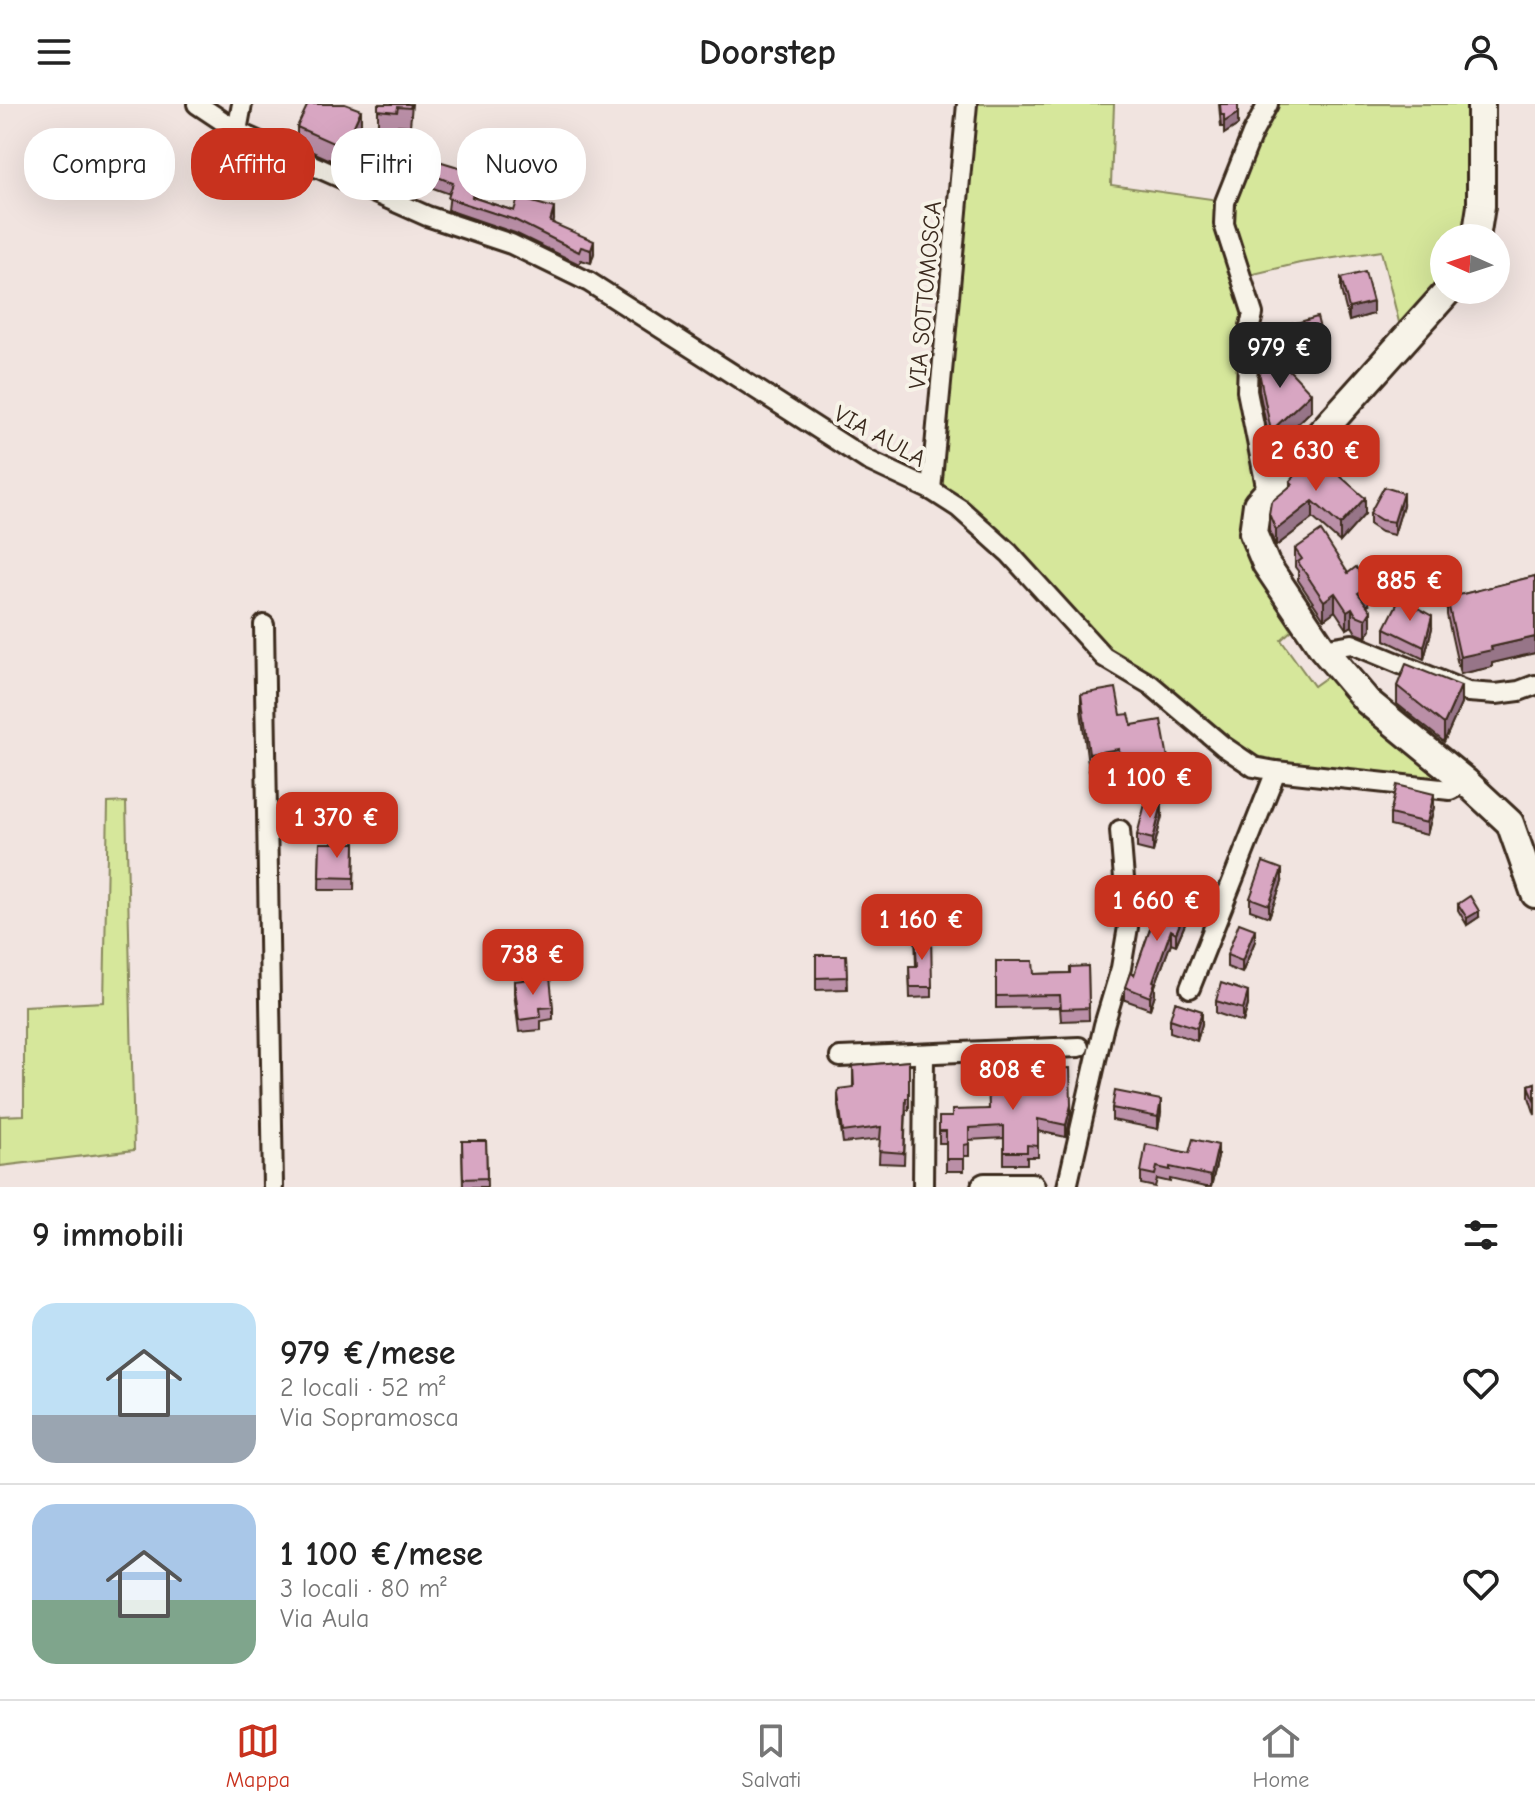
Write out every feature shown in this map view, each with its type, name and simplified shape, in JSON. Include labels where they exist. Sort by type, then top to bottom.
[{"type":"main road","points":[[1478,224],[1481,104]]},
{"type":"main road","points":[[1436,304],[1267,491],[1257,504],[1253,533],[1266,564],[1323,649],[1367,701],[1466,782],[1510,823],[1535,894]]},
{"type":"main road","points":[[985,1187],[1031,1187]]},
{"type":"street","name":"VIA AULA","points":[[197,104],[233,128]]},
{"type":"street","points":[[238,128],[242,104]]},
{"type":"street","name":"VIA SOTTOMOSCA","points":[[931,490],[967,104]]},
{"type":"street","points":[[1267,491],[1247,391],[1248,344],[1253,314],[1224,224],[1225,202],[1252,134],[1268,104]]},
{"type":"street","name":"VIA AULA","points":[[315,166],[427,216],[511,244],[589,282],[867,460],[931,490],[959,508],[1009,553],[1104,657],[1151,685],[1223,746],[1254,767],[1450,790],[1466,782]]},
{"type":"street","points":[[264,625],[273,1187]]},
{"type":"street","points":[[1323,649],[1352,644],[1468,692],[1496,694],[1535,685]]},
{"type":"street","points":[[1190,988],[1276,771]]},
{"type":"street","points":[[1067,1187],[1100,1040],[1121,968],[1128,927],[1120,830]]},
{"type":"street","points":[[840,1057],[1079,1047]]},
{"type":"street","points":[[923,1187],[924,1054]]},
{"type":"green space","points":[[967,104],[1114,104],[1111,185],[1225,201],[1268,104],[1481,104],[1477,224],[1430,224],[1430,304],[1433,304],[1404,342],[1381,251],[1300,263],[1241,277],[1247,358],[1267,491],[1253,533],[1304,619],[1281,640],[1314,686],[1338,669],[1466,782],[1276,771],[1104,657],[1009,553],[931,490]]},
{"type":"green space","points":[[126,802],[134,1150],[0,1166],[0,1116],[24,1115],[24,1006],[104,1002],[108,803]]},
{"type":"building","points":[[308,104],[345,104],[361,110],[353,128],[331,128],[331,142],[315,135],[315,128],[297,127]]},
{"type":"building","points":[[378,104],[411,104],[410,108],[398,107],[397,112],[378,110]]},
{"type":"building","points":[[1220,104],[1238,104],[1238,113],[1224,122]]},
{"type":"building","points":[[441,162],[457,167],[457,200],[481,200],[514,211],[517,200],[554,208],[550,222],[594,241],[591,250],[581,247],[579,252],[515,220],[448,198],[453,183],[441,178]]},
{"type":"building","points":[[1365,272],[1373,302],[1349,308],[1341,278]]},
{"type":"building","points":[[1317,317],[1325,348],[1301,355],[1293,324]]},
{"type":"building","points":[[1275,355],[1311,393],[1271,431],[1259,361]]},
{"type":"building","points":[[1312,451],[1365,498],[1340,525],[1313,501],[1276,530],[1269,514],[1271,502],[1293,484],[1290,481]]},
{"type":"building","points":[[1384,487],[1403,493],[1394,522],[1381,520],[1370,513]]},
{"type":"building","points":[[1321,531],[1348,573],[1356,567],[1369,586],[1358,593],[1371,611],[1366,619],[1356,615],[1352,608],[1347,611],[1335,593],[1324,601],[1298,562],[1302,559],[1295,549]]},
{"type":"building","points":[[1535,576],[1535,637],[1460,657],[1447,598]]},
{"type":"building","points":[[1400,598],[1432,616],[1424,647],[1385,628]]},
{"type":"building","points":[[1406,664],[1461,686],[1444,724],[1397,686]]},
{"type":"building","points":[[1116,688],[1121,715],[1129,714],[1132,725],[1161,720],[1168,758],[1122,767],[1119,749],[1089,754],[1081,694]]},
{"type":"building","points":[[1397,785],[1434,794],[1427,823],[1390,814]]},
{"type":"building","points":[[1146,800],[1162,804],[1153,839],[1137,835]]},
{"type":"building","points":[[320,843],[355,843],[354,878],[319,877]]},
{"type":"building","points":[[1263,862],[1282,869],[1269,905],[1250,898]]},
{"type":"building","points":[[1163,892],[1189,902],[1176,933],[1171,930],[1150,997],[1125,987],[1130,973],[1134,975]]},
{"type":"building","points":[[1470,896],[1479,911],[1467,918],[1458,904]]},
{"type":"building","points":[[1239,923],[1255,929],[1242,961],[1227,955]]},
{"type":"building","points":[[915,932],[931,932],[932,987],[910,987],[909,966],[917,966]]},
{"type":"building","points":[[816,955],[846,955],[847,977],[816,978]]},
{"type":"building","points":[[996,961],[1033,961],[1034,974],[1070,973],[1070,967],[1088,966],[1089,1008],[1061,1009],[1060,995],[996,996]]},
{"type":"building","points":[[550,977],[553,1007],[540,1008],[541,1017],[519,1020],[514,981]]},
{"type":"building","points":[[1221,983],[1248,992],[1243,1009],[1216,1001]]},
{"type":"building","points":[[1175,1002],[1202,1011],[1197,1028],[1170,1019]]},
{"type":"building","points":[[909,1061],[904,1153],[879,1151],[881,1127],[843,1132],[838,1094],[839,1089],[854,1087],[853,1066]]},
{"type":"building","points":[[1070,1068],[1071,1105],[1066,1125],[1038,1119],[1038,1146],[1027,1145],[1027,1152],[1004,1152],[1004,1126],[969,1128],[969,1144],[964,1145],[964,1159],[946,1159],[946,1131],[939,1131],[939,1117],[952,1117],[952,1110],[989,1109],[988,1078],[1013,1077],[1014,1083],[1044,1082],[1043,1069]]},
{"type":"building","points":[[1535,1083],[1535,1103],[1529,1085]]},
{"type":"building","points":[[1115,1091],[1161,1100],[1158,1117],[1112,1108]]},
{"type":"building","points":[[1193,1139],[1218,1145],[1211,1176],[1170,1167],[1170,1170],[1157,1167],[1155,1175],[1141,1172],[1146,1144],[1189,1153]]},
{"type":"building","points":[[462,1141],[486,1141],[487,1178],[463,1179]]}]
